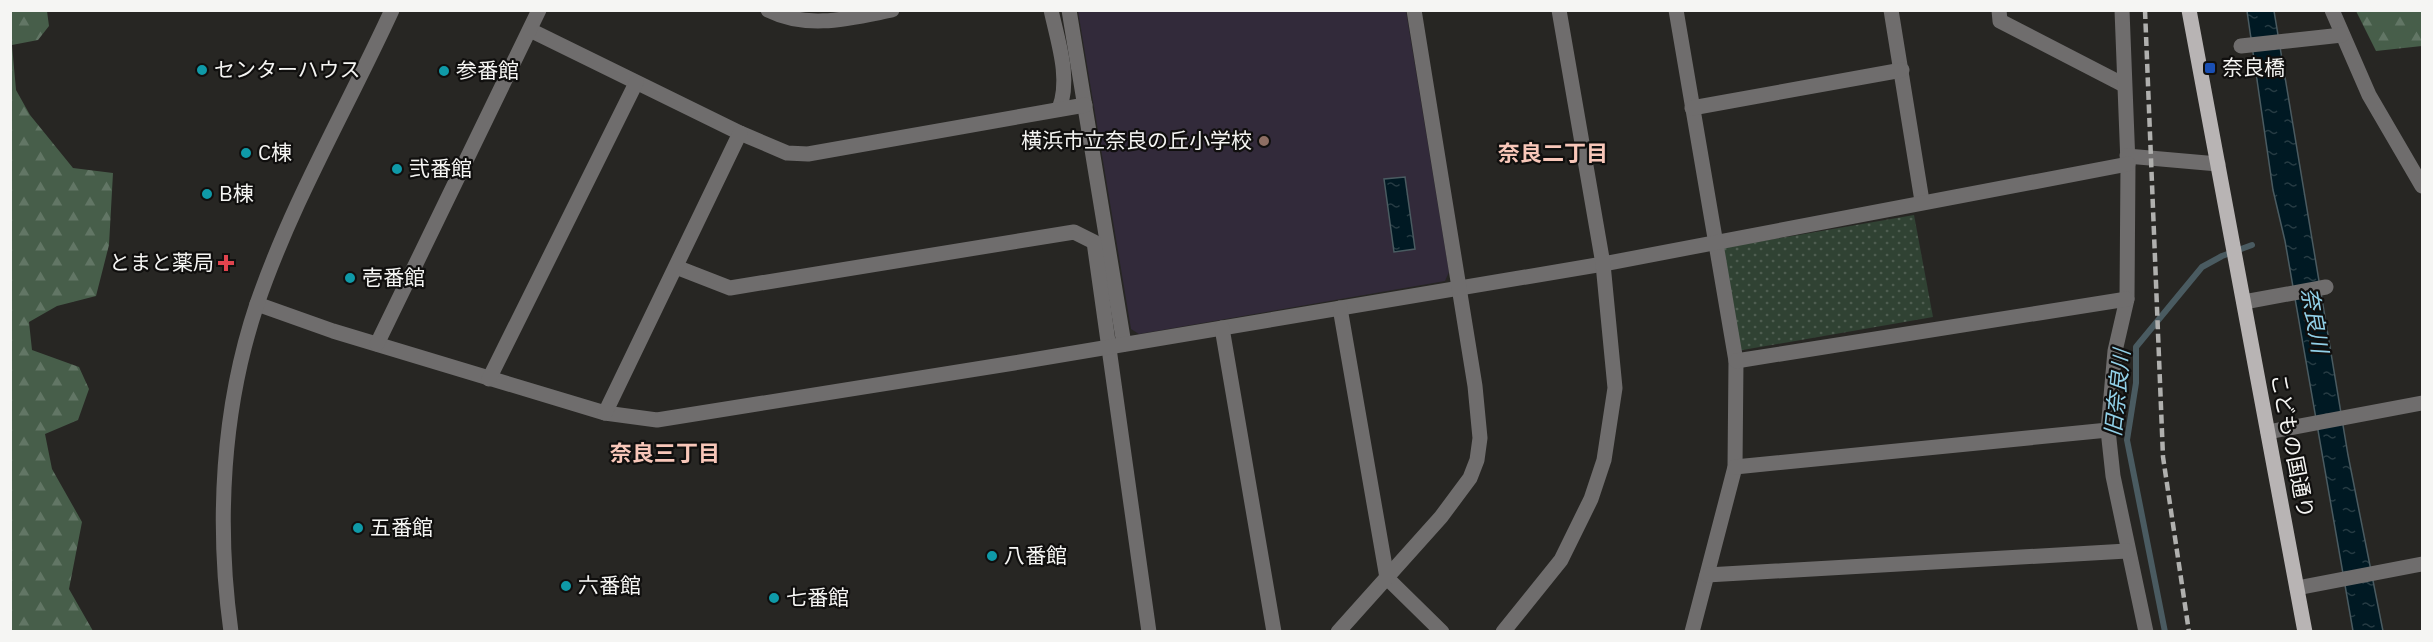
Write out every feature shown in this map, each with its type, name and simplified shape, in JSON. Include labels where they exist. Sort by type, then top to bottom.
[{"type":"main road","points":[[2189,10],[2218,165]]},
{"type":"main road","name":"こどもの国通り","points":[[2218,165],[2305,632]]},
{"type":"street","points":[[231,632],[224,563],[226,463],[230,416],[257,304],[302,193],[392,10]]},
{"type":"street","points":[[377,344],[539,10]]},
{"type":"street","points":[[768,10],[778,15],[825,23],[892,10]]},
{"type":"street","points":[[1051,10],[1064,76],[1064,96],[1059,109]]},
{"type":"street","points":[[1069,10],[1103,220],[1149,632]]},
{"type":"street","points":[[1338,632],[1461,494],[1477,460],[1480,438],[1475,386],[1460,288],[1414,10]]},
{"type":"street","points":[[1503,632],[1562,560],[1591,499],[1604,460],[1615,388],[1603,264],[1559,10]]},
{"type":"street","points":[[1676,10],[1736,361],[1735,467],[1692,632]]},
{"type":"street","points":[[1891,10],[1922,201]]},
{"type":"street","points":[[1999,10],[2000,21],[2124,85]]},
{"type":"street","points":[[2122,10],[2128,160],[2127,298],[2115,351],[2108,430],[2113,476],[2127,551],[2146,632]]},
{"type":"street","points":[[2332,10],[2369,95],[2419,167],[2422,186]]},
{"type":"street","points":[[530,30],[740,133],[787,153],[808,154],[1085,105]]},
{"type":"street","points":[[2241,46],[2342,35]]},
{"type":"street","points":[[1692,108],[1902,70]]},
{"type":"street","points":[[489,379],[636,83]]},
{"type":"street","points":[[605,413],[740,133]]},
{"type":"street","points":[[257,304],[377,344],[605,413],[657,420],[1603,264],[2128,160],[2218,165]]},
{"type":"street","points":[[1082,235],[1103,220]]},
{"type":"street","points":[[676,267],[730,288],[1074,232],[1094,242],[1116,346]]},
{"type":"street","points":[[2244,302],[2324,287]]},
{"type":"street","points":[[1736,361],[2127,298]]},
{"type":"street","points":[[1340,308],[1387,578],[1442,632]]},
{"type":"street","points":[[1222,328],[1274,632]]},
{"type":"street","points":[[2268,432],[2422,403]]},
{"type":"street","points":[[1735,467],[2108,430]]},
{"type":"street","points":[[1707,575],[2127,551]]},
{"type":"street","points":[[2297,588],[2374,571],[2422,564]]},
{"type":"shaded area","name":"横浜市立奈良の丘小学校","points":[[1078,11],[1406,11],[1449,272],[1445,281],[1139,334],[1131,329]]},
{"type":"green space","points":[[10,11],[47,11],[49,26],[38,40],[12,45],[16,90],[30,115],[73,168],[113,173],[109,245],[96,296],[57,306],[29,322],[32,350],[79,367],[89,389],[78,420],[45,434],[52,469],[82,522],[69,589],[93,631],[11,631]]},
{"type":"green space","points":[[2356,11],[2422,11],[2422,46],[2376,51]]},
{"type":"green space","points":[[1914,215],[1933,317],[1737,351],[1722,248]]},
{"type":"water","name":"奈良川","points":[[2247,11],[2274,11],[2348,455],[2383,631],[2353,631],[2285,241],[2273,190]]},
{"type":"water","points":[[1405,177],[1415,249],[1394,252],[1384,179]]},
{"type":"waterway","name":"旧奈良川","points":[[2165,632],[2127,440],[2136,383],[2136,347],[2202,267],[2222,256],[2252,245]]},
{"type":"railway","points":[[2145,10],[2163,457],[2189,632]]},
{"type":"place","name":"奈良橋","points":[[2210,68]]},
{"type":"place","name":"センターハウス","points":[[202,70]]},
{"type":"place","name":"参番館","points":[[444,71]]},
{"type":"place","name":"横浜市立奈良の丘小学校","points":[[1264,141]]},
{"type":"place","name":"C棟","points":[[246,153]]},
{"type":"place","name":"弐番館","points":[[397,169]]},
{"type":"place","name":"B棟","points":[[207,194]]},
{"type":"place","name":"とまと薬局","points":[[226,263]]},
{"type":"place","name":"壱番館","points":[[350,278]]},
{"type":"place","name":"五番館","points":[[358,528]]},
{"type":"place","name":"八番館","points":[[992,556]]},
{"type":"place","name":"六番館","points":[[566,586]]},
{"type":"place","name":"七番館","points":[[774,598]]},
{"type":"district","name":"奈良二丁目","points":[[1553,153]]},
{"type":"district","name":"奈良三丁目","points":[[665,453]]}]
